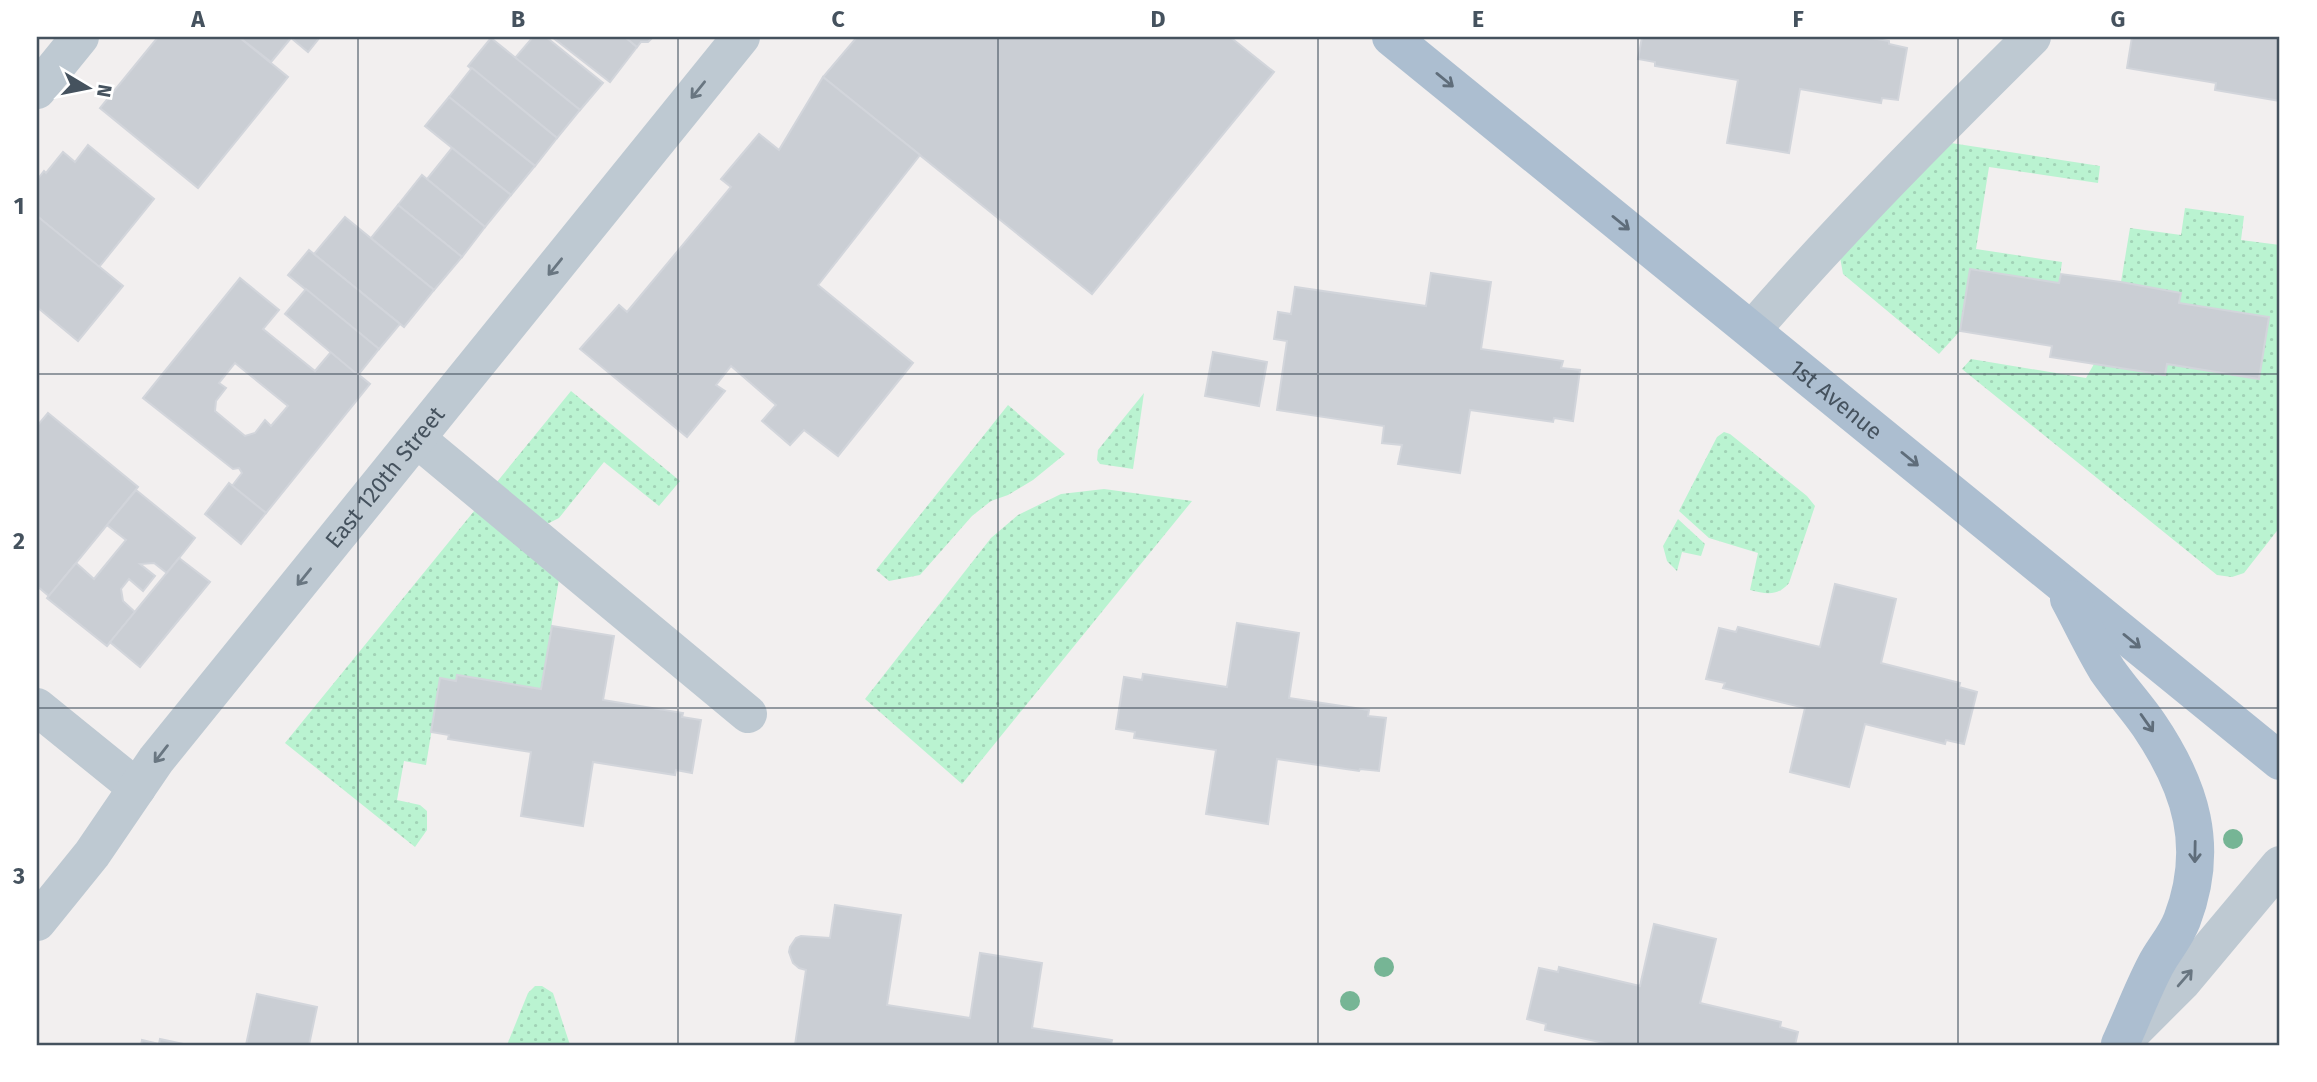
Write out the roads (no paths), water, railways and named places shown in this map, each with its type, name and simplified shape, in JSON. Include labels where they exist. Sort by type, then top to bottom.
[{"type":"main road","name":"1st Avenue","points":[[1391,37],[2280,761]]},
{"type":"main road","points":[[2060,582],[2108,671],[2148,723],[2166,753],[2183,786],[2195,834],[2195,865],[2182,919],[2172,942],[2155,965],[2120,1045]]},
{"type":"street","points":[[37,90],[80,37]]},
{"type":"street","name":"East 120th Street","points":[[37,922],[92,854],[173,739],[741,37]]},
{"type":"street","points":[[1752,330],[1833,240],[2032,37]]},
{"type":"street","points":[[416,439],[748,715]]},
{"type":"street","points":[[37,707],[137,788]]},
{"type":"street","points":[[2120,1045],[2182,982],[2280,865]]}]
